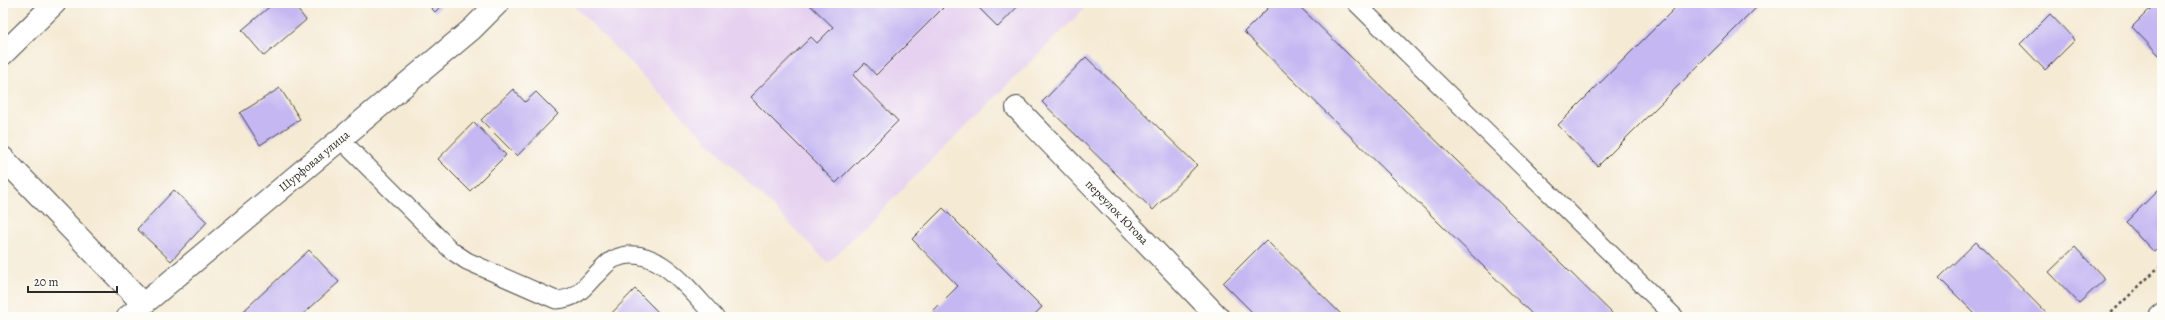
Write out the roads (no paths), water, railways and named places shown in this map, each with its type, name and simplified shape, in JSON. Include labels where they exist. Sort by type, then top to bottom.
[{"type":"street","points":[[3,54],[55,3]]},
{"type":"street","name":"Шурфовая улица","points":[[136,311],[472,28],[498,3]]},
{"type":"street","name":"переулок Югова","points":[[1017,108],[1218,317]]},
{"type":"street","points":[[3,158],[136,311]]},
{"type":"lane","points":[[1356,3],[1675,317]]},
{"type":"lane","points":[[340,140],[446,246],[467,260],[556,300],[568,299],[579,293],[613,259],[628,254],[643,254],[662,264],[715,317]]}]
